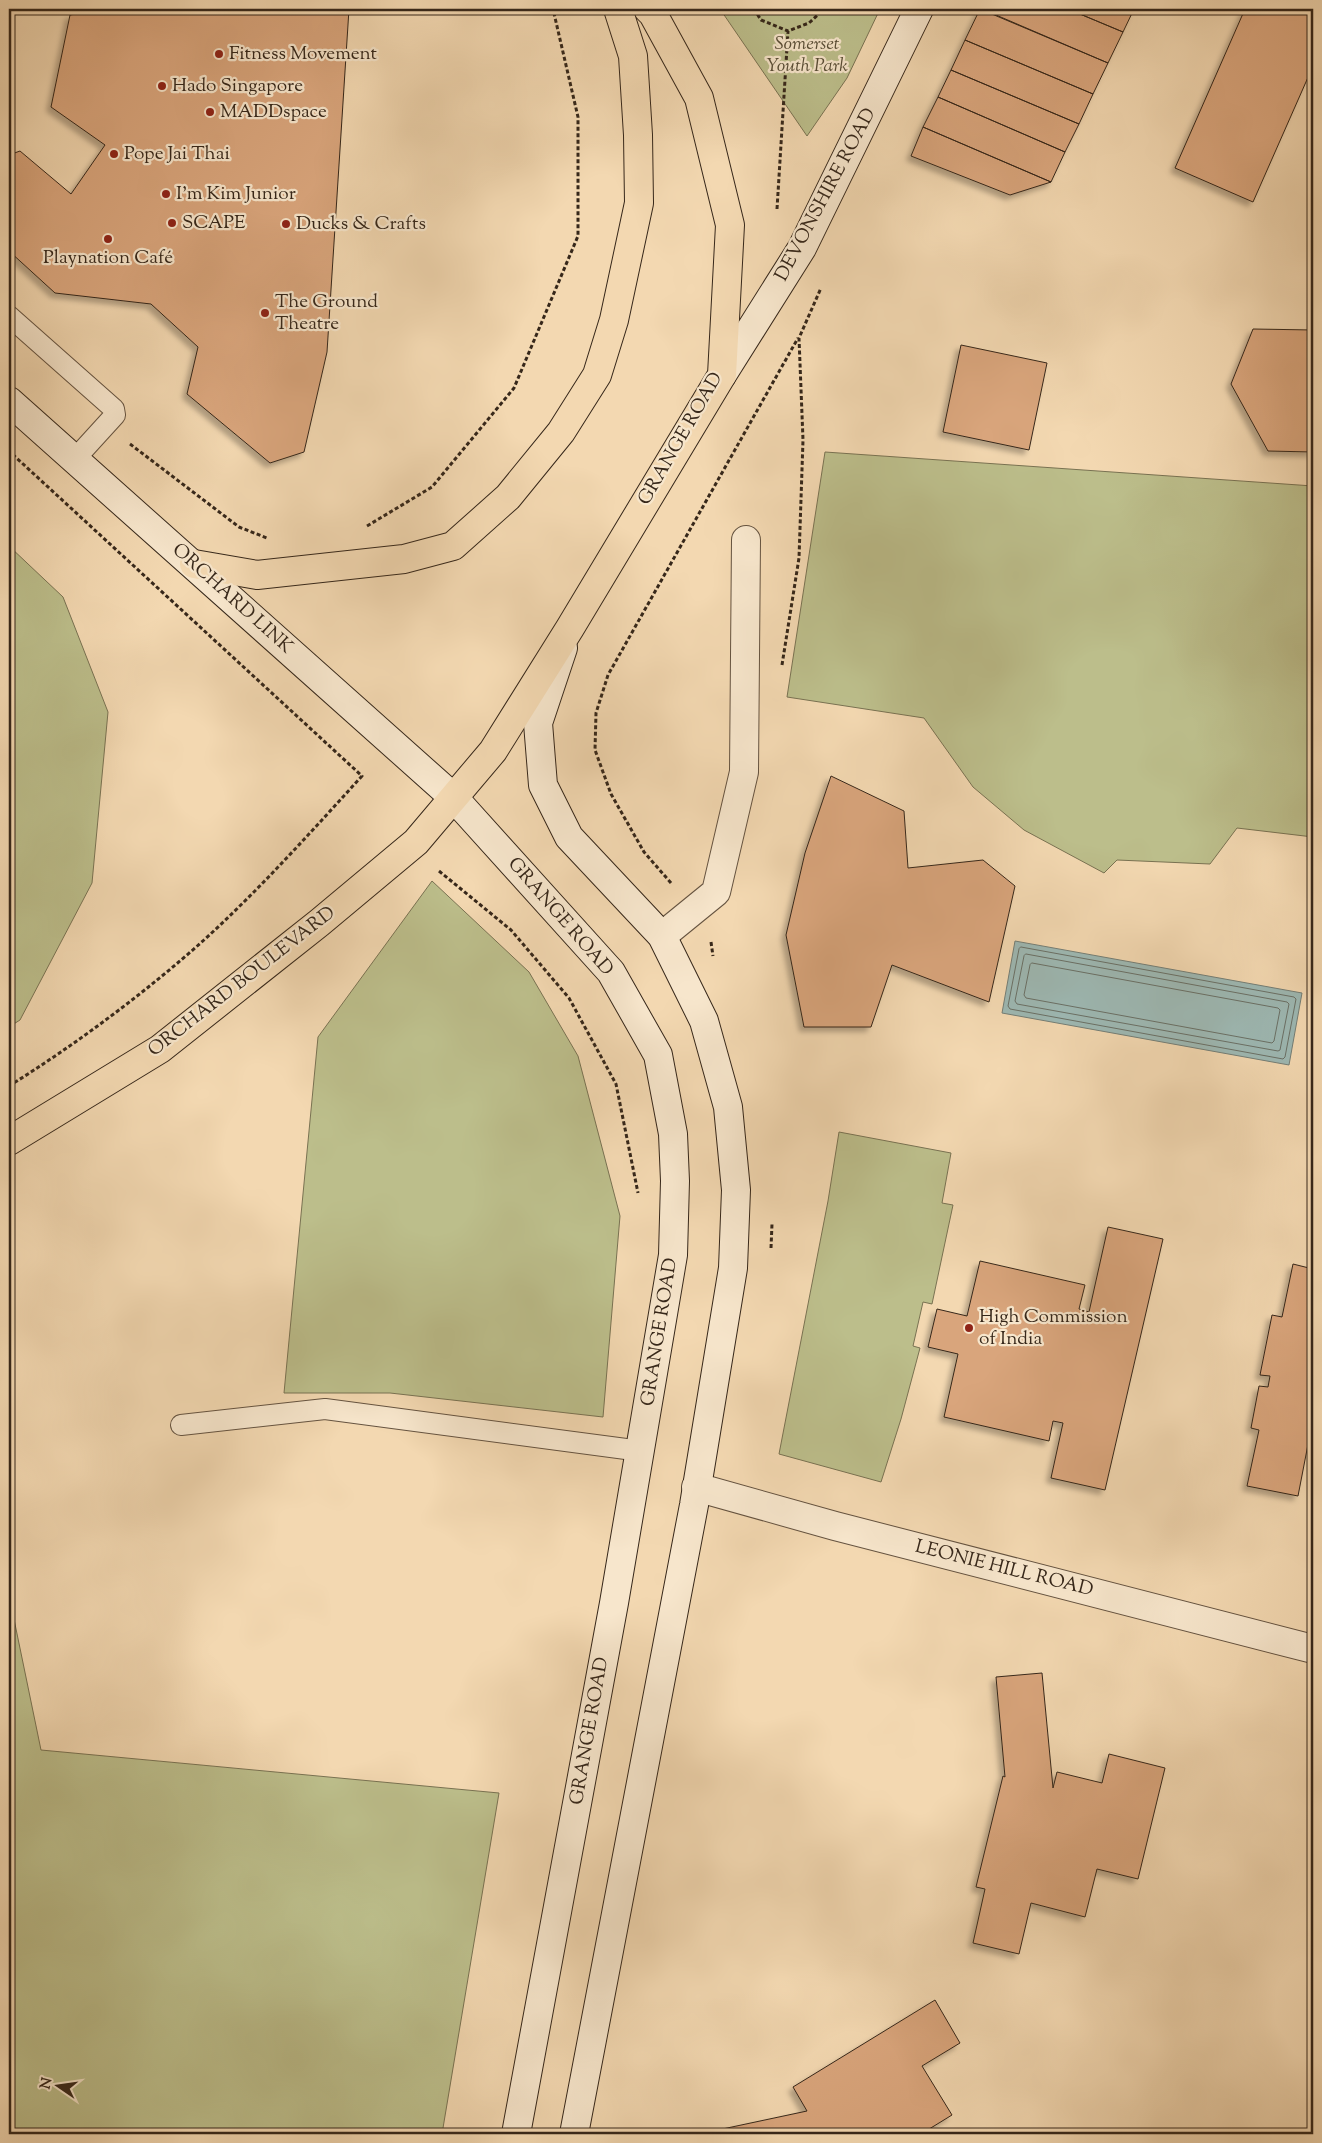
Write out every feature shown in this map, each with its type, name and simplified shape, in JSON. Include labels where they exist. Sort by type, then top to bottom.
[{"type":"main road","points":[[194,564],[257,575],[404,560],[453,546],[508,497],[561,432],[598,375],[614,320],[639,202],[638,135],[633,56],[618,9]]},
{"type":"main road","name":"GRANGE ROAD","points":[[516,2134],[641,1451],[673,1255],[673,1134],[658,1055],[611,972],[454,798],[493,751],[570,628],[722,375],[730,225],[699,98],[648,9]]},
{"type":"main road","name":"DEVONSHIRE ROAD","points":[[722,375],[802,248],[919,9]]},
{"type":"main road","name":"ORCHARD LINK","points":[[9,401],[194,564],[454,798]]},
{"type":"main road","points":[[662,936],[716,892],[744,772],[746,540]]},
{"type":"main road","name":"GRANGE ROAD","points":[[570,628],[538,723],[544,785],[569,837],[662,936],[704,1021],[728,1107],[736,1190],[733,1268],[696,1487],[574,2134]]},
{"type":"main road","name":"ORCHARD BOULEVARD","points":[[9,1141],[160,1049],[319,923],[416,842],[454,798]]},
{"type":"main road","name":"LEONIE HILL ROAD","points":[[696,1487],[843,1528],[1313,1649]]},
{"type":"lane","points":[[9,316],[114,409],[115,415],[74,460]]},
{"type":"lane","points":[[181,1425],[325,1409],[641,1451]]},
{"type":"path","points":[[364,528],[432,487],[514,388],[578,236],[578,117],[553,9]]},
{"type":"path","points":[[754,9],[761,20],[788,31],[809,22],[824,9]]},
{"type":"path","points":[[778,209],[788,31]]},
{"type":"path","points":[[694,910],[644,852],[610,794],[595,750],[596,713],[608,675],[799,338]]},
{"type":"path","points":[[105,425],[239,527],[270,540]]},
{"type":"path","points":[[9,451],[362,776],[286,858],[204,940],[132,1000],[9,1086]]},
{"type":"path","points":[[440,871],[511,930],[569,998],[616,1084],[639,1200]]},
{"type":"green space","name":"Somerset Youth Park","points":[[720,9],[880,9],[847,78],[807,136]]},
{"type":"green space","points":[[825,452],[1313,486],[1313,837],[1237,828],[1210,864],[1117,860],[1104,873],[1024,830],[973,787],[924,718],[787,697]]},
{"type":"green space","points":[[9,546],[63,597],[108,712],[92,883],[20,1020],[9,1027]]},
{"type":"green space","points":[[432,881],[529,972],[578,1056],[620,1216],[603,1417],[390,1393],[284,1393],[318,1037]]},
{"type":"green space","points":[[839,1132],[951,1153],[942,1203],[953,1205],[932,1304],[923,1302],[913,1346],[920,1348],[901,1419],[881,1482],[779,1454],[828,1201]]},
{"type":"green space","points":[[9,1595],[41,1750],[499,1793],[442,2134],[9,2134]]},
{"type":"water","points":[[1015,941],[1302,993],[1289,1065],[1002,1013]]},
{"type":"building","name":"SCAPE","points":[[106,9],[349,9],[327,352],[304,452],[270,463],[187,394],[198,347],[151,304],[55,293],[9,251],[9,155],[20,151],[71,194],[105,145],[51,107],[70,15]]},
{"type":"building","points":[[980,9],[1108,63],[1093,94],[965,40]]},
{"type":"building","points":[[982,9],[1068,9],[1123,32],[1108,63]]},
{"type":"building","points":[[1068,9],[1134,9],[1123,32]]},
{"type":"building","points":[[1245,9],[1313,9],[1313,66],[1253,202],[1175,168]]},
{"type":"building","points":[[965,40],[1093,94],[1079,124],[951,70]]},
{"type":"building","points":[[951,70],[1079,124],[1065,152],[938,97]]},
{"type":"building","points":[[938,97],[1065,152],[1051,182],[923,127]]},
{"type":"building","points":[[923,127],[1051,182],[1010,195],[911,156]]},
{"type":"building","points":[[1253,329],[1313,330],[1313,452],[1268,451],[1231,384]]},
{"type":"building","points":[[961,345],[1047,363],[1029,450],[943,432]]},
{"type":"building","points":[[831,776],[904,811],[908,868],[983,860],[1015,886],[989,1002],[892,965],[871,1027],[804,1027],[786,935],[805,853]]},
{"type":"building","points":[[1108,1227],[1163,1239],[1105,1490],[1051,1478],[1063,1423],[1053,1421],[1049,1441],[944,1417],[958,1354],[928,1347],[937,1309],[967,1316],[980,1261],[1085,1285],[1079,1309],[1089,1312]]},
{"type":"building","points":[[1293,1264],[1313,1269],[1313,1435],[1310,1434],[1298,1496],[1247,1486],[1259,1430],[1251,1428],[1259,1386],[1268,1387],[1270,1376],[1260,1375],[1272,1315],[1282,1317]]},
{"type":"building","points":[[1042,1673],[1053,1788],[1057,1772],[1102,1783],[1109,1754],[1165,1768],[1138,1879],[1097,1869],[1085,1917],[1031,1903],[1019,1954],[973,1943],[985,1889],[976,1887],[1003,1776],[1005,1777],[996,1677]]},
{"type":"building","points":[[935,2000],[960,2043],[922,2066],[952,2115],[921,2134],[699,2134],[807,2111],[793,2087]]},
{"type":"place","name":"Fitness Movement","points":[[219,54]]},
{"type":"place","name":"Hado Singapore","points":[[162,86]]},
{"type":"place","name":"MADDspace","points":[[210,112]]},
{"type":"place","name":"Pope Jai Thai","points":[[114,154]]},
{"type":"place","name":"I'm Kim Junior","points":[[166,194]]},
{"type":"place","name":"SCAPE","points":[[172,223]]},
{"type":"place","name":"Ducks & Crafts","points":[[286,224]]},
{"type":"place","name":"Playnation Café","points":[[108,239]]},
{"type":"place","name":"The Ground Theatre","points":[[265,313]]},
{"type":"place","name":"High Commission of India","points":[[969,1328]]}]
